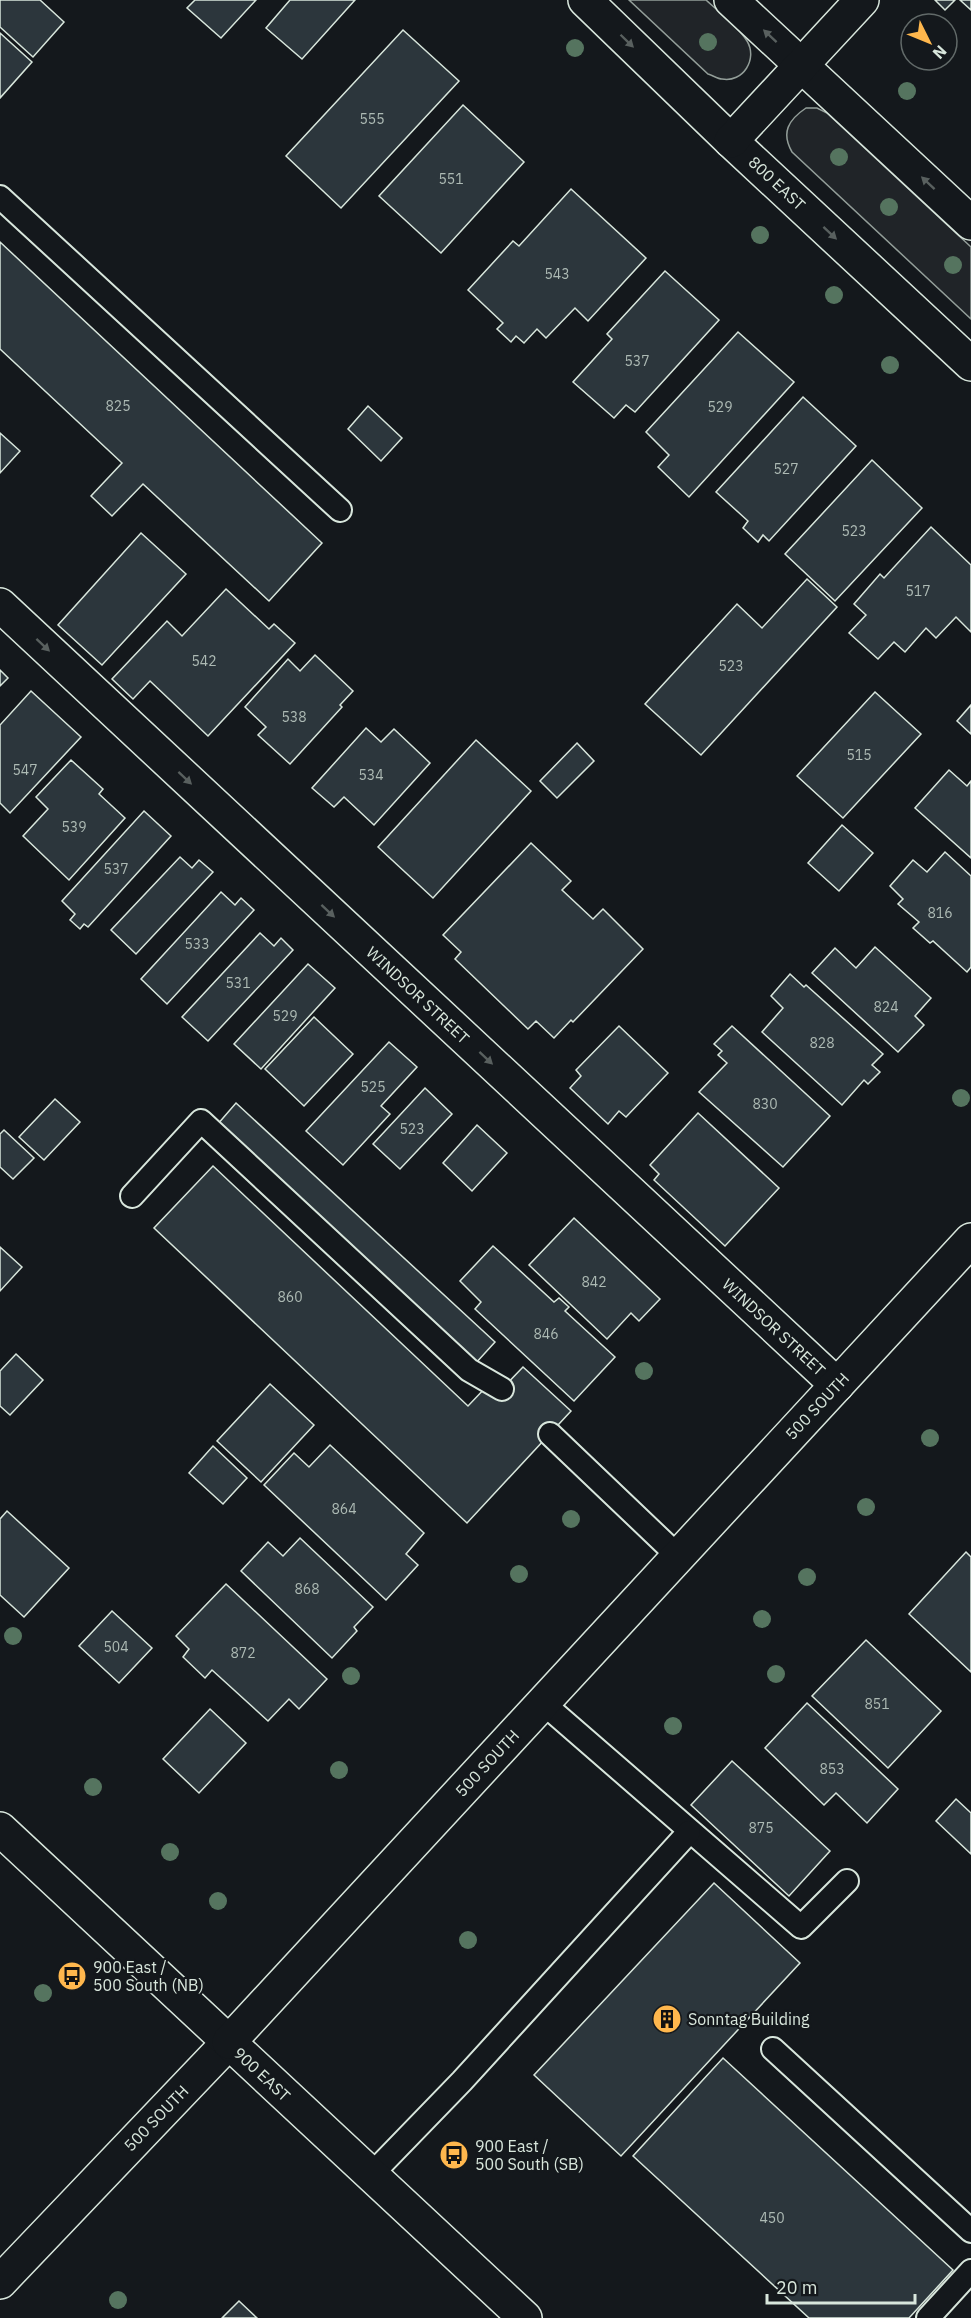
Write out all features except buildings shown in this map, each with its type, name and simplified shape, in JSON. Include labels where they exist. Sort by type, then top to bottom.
[{"type":"street","name":"800 EAST","points":[[585,0],[731,141],[971,364]]},
{"type":"street","points":[[731,0],[971,223]]},
{"type":"street","points":[[731,141],[862,0]]},
{"type":"street","name":"WINDSOR STREET","points":[[0,605],[837,1385]]},
{"type":"street","name":"500 SOUTH","points":[[0,2282],[229,2042],[971,1240]]},
{"type":"street","name":"900 EAST","points":[[0,1829],[525,2318]]},
{"type":"lane","points":[[0,197],[340,510]]},
{"type":"lane","points":[[132,1196],[201,1120],[470,1370],[502,1389]]},
{"type":"lane","points":[[550,1434],[678,1556]]},
{"type":"lane","points":[[543,1703],[801,1927],[847,1881]]},
{"type":"lane","points":[[371,2175],[470,2072],[689,1832]]},
{"type":"lane","points":[[773,2049],[971,2231]]},
{"type":"lane","points":[[928,2318],[971,2271]]},
{"type":"shaded area","points":[[629,0],[706,0],[733,24],[747,41],[751,55],[746,68],[742,73],[730,79],[720,79],[708,74]]},
{"type":"shaded area","points":[[806,108],[817,108],[827,113],[971,247],[971,319],[792,152],[787,139],[788,127]]},
{"type":"place","name":"900 East / 500 South (NB)","points":[[72,1976]]},
{"type":"place","name":"Sonntag Building","points":[[667,2019]]},
{"type":"place","name":"900 East / 500 South (SB)","points":[[454,2155]]}]
